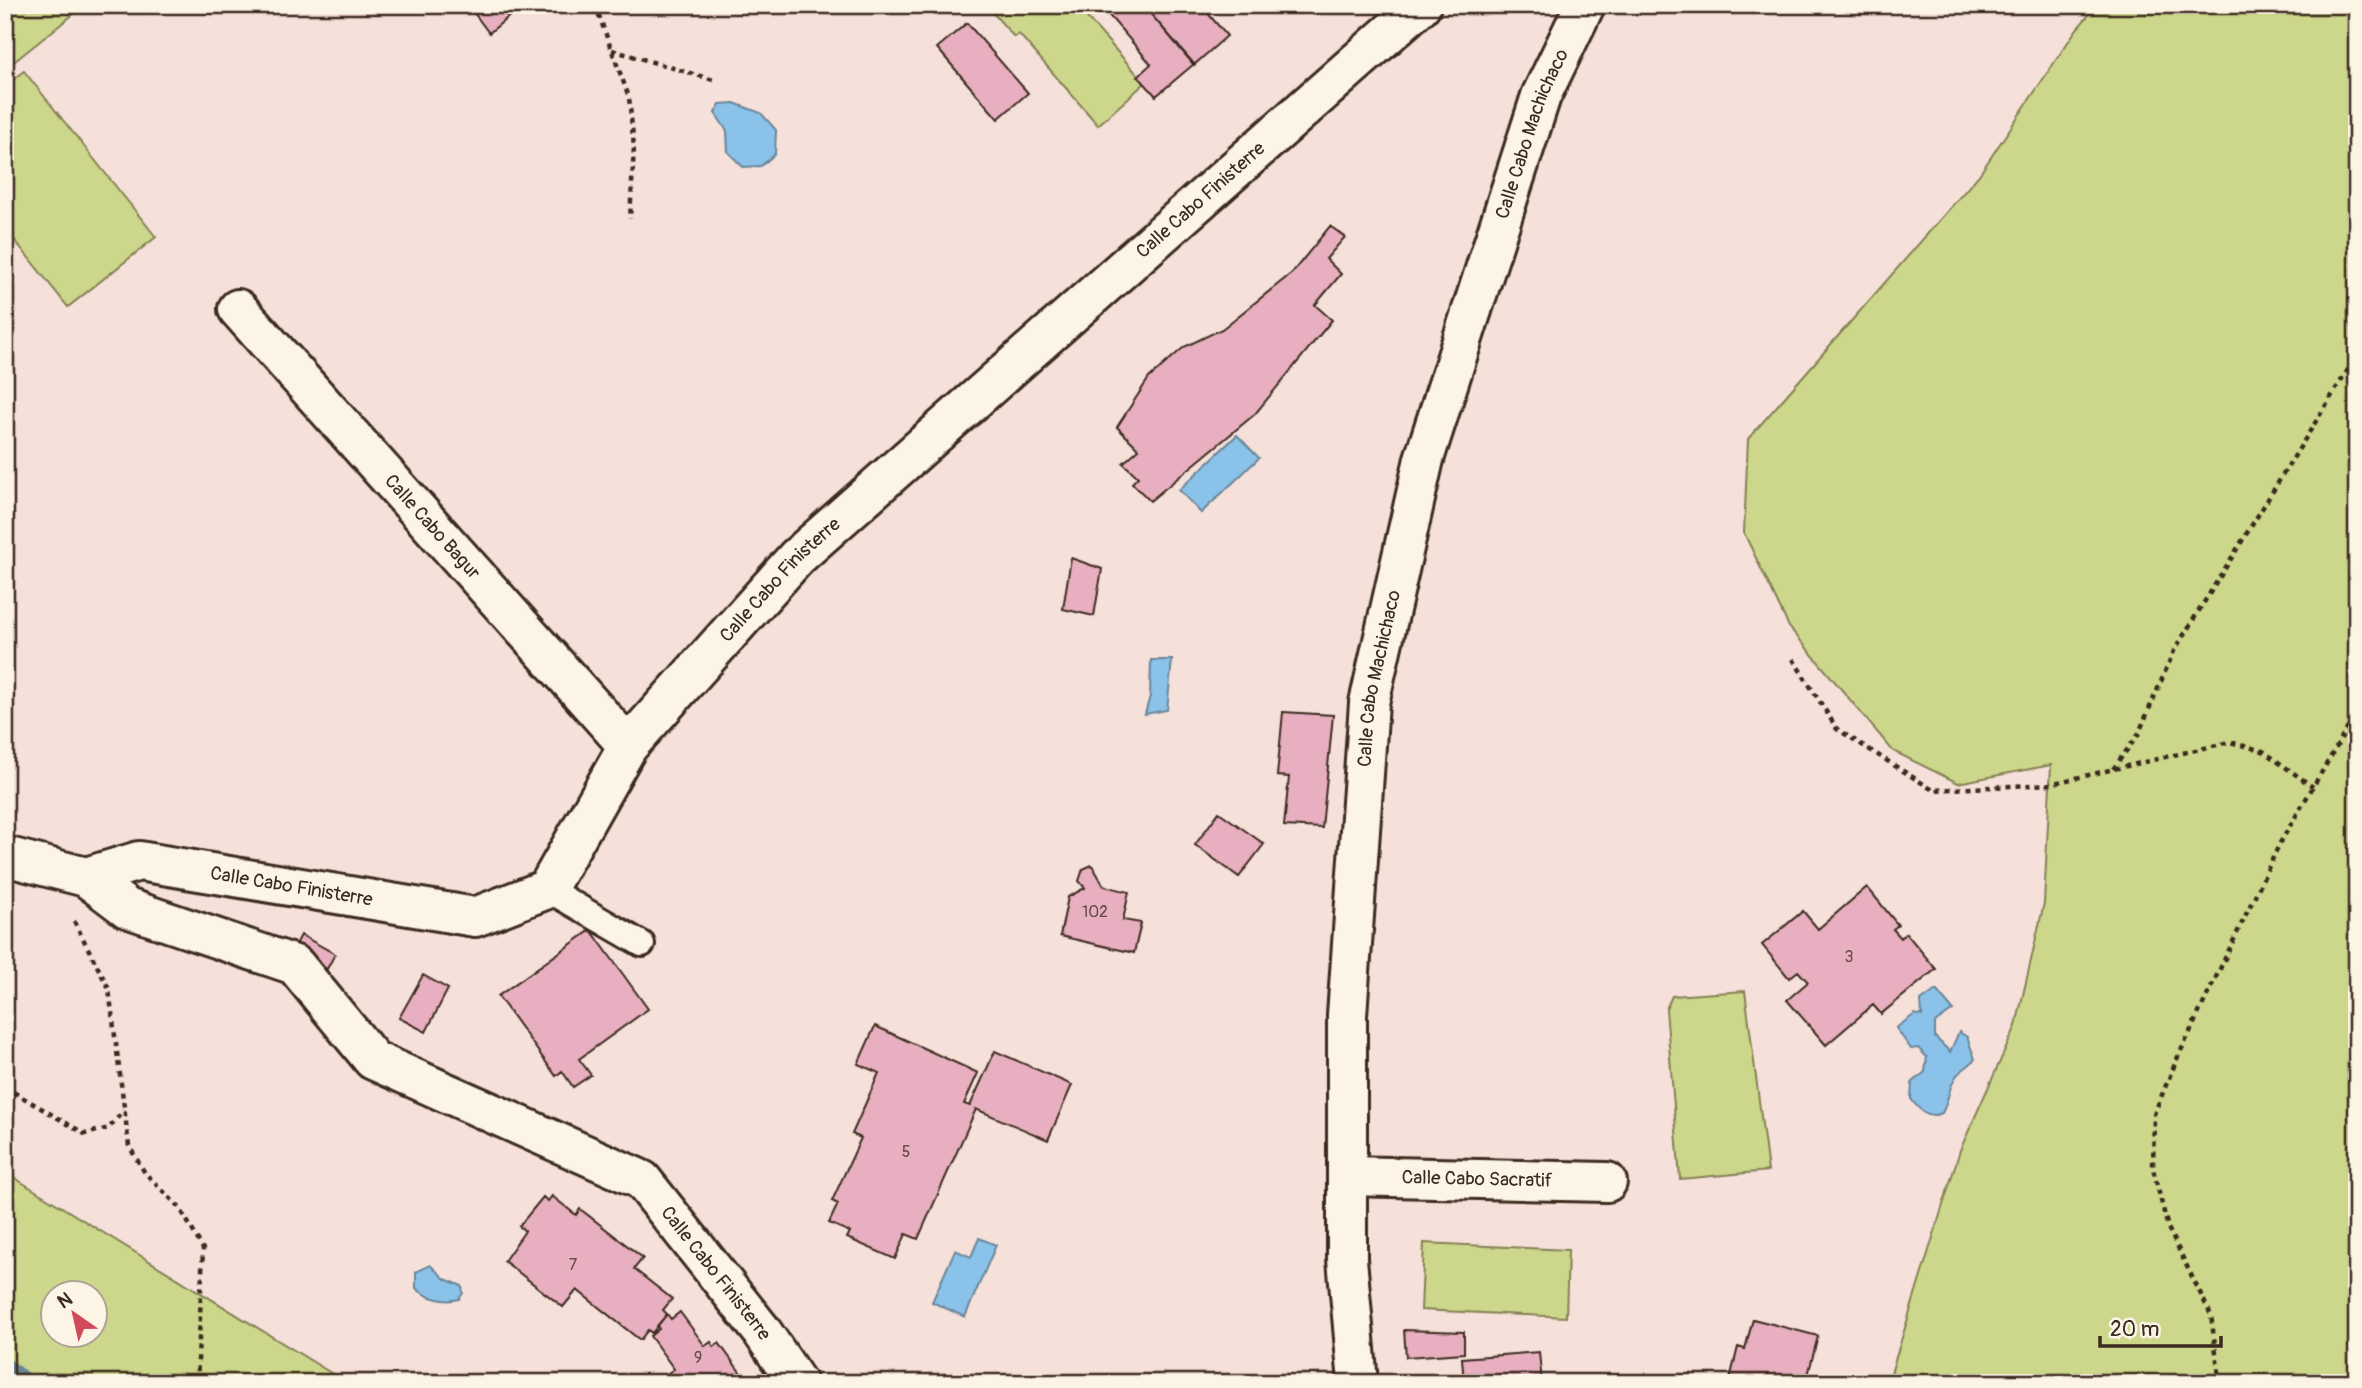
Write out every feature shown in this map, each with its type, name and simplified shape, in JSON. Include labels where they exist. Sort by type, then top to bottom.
[{"type":"street","name":"Calle Cabo Finisterre","points":[[86,877],[139,861],[475,917],[547,889],[628,746],[797,557],[1421,5]]},
{"type":"street","name":"Calle Cabo Machichaco","points":[[1358,1383],[1347,1259],[1347,1015],[1369,703],[1423,458],[1541,96],[1585,5]]},
{"type":"street","name":"Calle Cabo Bagur","points":[[238,309],[628,746]]},
{"type":"street","name":"Calle Cabo Finisterre","points":[[5,856],[86,877],[127,908],[295,965],[373,1060],[642,1180],[761,1330],[797,1383]]},
{"type":"street","name":"Calle Cabo Sacratif","points":[[1347,1176],[1607,1182]]},
{"type":"lane","points":[[547,889],[642,944]]},
{"type":"path","points":[[595,5],[629,97],[634,147],[630,219]]},
{"type":"path","points":[[611,50],[717,80]]},
{"type":"path","points":[[2113,769],[2138,735],[2174,651],[2357,355]]},
{"type":"path","points":[[1793,659],[1838,729],[1933,790],[2050,784],[2230,742],[2263,751],[2313,787]]},
{"type":"path","points":[[2220,1383],[2211,1315],[2168,1228],[2153,1169],[2154,1114],[2177,1059],[2280,843],[2357,712]]},
{"type":"path","points":[[86,877],[74,921],[109,989],[129,1146],[145,1173],[180,1208],[203,1249],[197,1383]]},
{"type":"path","points":[[5,1087],[85,1134],[108,1128],[125,1109]]},
{"type":"green space","points":[[5,5],[85,5],[5,69]]},
{"type":"green space","points":[[986,5],[1076,5],[1145,83],[1098,125],[1019,34],[1014,37]]},
{"type":"green space","points":[[2097,5],[2357,5],[2357,1383],[1888,1383],[1960,1150],[2016,1026],[2044,903],[2051,765],[1958,783],[1893,751],[1789,627],[1744,533],[1748,439],[1979,175],[2076,30]]},
{"type":"green space","points":[[24,71],[156,237],[68,307],[5,228],[5,86]]},
{"type":"green space","points":[[1745,991],[1768,1171],[1680,1179],[1666,1009],[1672,996]]},
{"type":"green space","points":[[5,1172],[347,1383],[5,1383]]},
{"type":"green space","points":[[1424,1243],[1568,1250],[1566,1317],[1421,1310]]},
{"type":"water","points":[[734,103],[761,113],[776,130],[775,154],[761,166],[743,167],[728,152],[727,131],[715,113],[720,104]]},
{"type":"water","points":[[1237,435],[1259,458],[1201,513],[1179,490]]},
{"type":"water","points":[[1151,660],[1172,660],[1167,710],[1145,714],[1150,696]]},
{"type":"water","points":[[1936,990],[1953,1010],[1935,1023],[1935,1037],[1950,1052],[1959,1032],[1967,1037],[1975,1059],[1954,1080],[1942,1113],[1932,1115],[1921,1110],[1911,1099],[1912,1083],[1925,1072],[1927,1057],[1918,1048],[1911,1049],[1896,1028],[1915,1014],[1922,1016],[1921,1001]]},
{"type":"water","points":[[979,1238],[996,1245],[965,1317],[932,1302],[955,1250],[971,1257]]},
{"type":"water","points":[[430,1265],[445,1279],[462,1286],[463,1293],[459,1299],[436,1299],[416,1288],[416,1272]]},
{"type":"building","points":[[468,5],[523,5],[489,33]]},
{"type":"building","points":[[1100,5],[1143,5],[1194,64],[1156,96],[1138,76],[1151,64]]},
{"type":"building","points":[[1143,5],[1201,5],[1227,36],[1194,65]]},
{"type":"building","points":[[967,23],[1028,93],[998,119],[937,48]]},
{"type":"building","points":[[1330,226],[1345,237],[1326,259],[1341,274],[1315,305],[1332,320],[1255,414],[1150,501],[1132,483],[1138,477],[1123,463],[1139,449],[1117,427],[1149,378],[1184,347],[1222,329],[1292,273]]},
{"type":"building","points":[[1071,558],[1102,569],[1094,616],[1063,609]]},
{"type":"building","points":[[1283,712],[1333,715],[1322,828],[1284,826],[1289,777],[1277,776]]},
{"type":"building","points":[[1219,812],[1264,844],[1239,877],[1195,845]]},
{"type":"building","points":[[1092,865],[1104,886],[1129,892],[1123,920],[1141,923],[1134,953],[1060,936],[1068,897],[1085,888],[1079,881],[1083,869]]},
{"type":"building","points":[[1867,887],[1898,925],[1893,929],[1901,938],[1906,933],[1936,969],[1881,1014],[1873,1005],[1826,1045],[1787,1000],[1808,982],[1798,971],[1789,978],[1762,945],[1803,911],[1818,929]]},
{"type":"building","points":[[591,930],[648,1009],[579,1059],[591,1075],[573,1087],[562,1071],[556,1076],[498,996]]},
{"type":"building","points":[[301,935],[335,954],[327,969],[293,950]]},
{"type":"building","points":[[423,975],[448,989],[426,1032],[399,1018]]},
{"type":"building","points":[[875,1026],[978,1073],[964,1104],[970,1106],[995,1051],[1072,1085],[1048,1140],[976,1109],[918,1239],[906,1234],[895,1259],[847,1238],[850,1232],[829,1223],[838,1204],[832,1201],[861,1138],[852,1134],[879,1073],[858,1064]]},
{"type":"building","points":[[552,1196],[576,1215],[580,1209],[643,1258],[634,1269],[672,1299],[663,1310],[667,1314],[652,1333],[648,1330],[640,1340],[577,1290],[563,1307],[504,1261],[525,1231],[519,1226],[543,1197],[548,1201]]},
{"type":"building","points":[[680,1312],[705,1346],[711,1342],[714,1347],[719,1343],[748,1383],[676,1383],[668,1373],[674,1369],[650,1336],[659,1329],[657,1326],[667,1314],[671,1319]]},
{"type":"building","points":[[1753,1319],[1818,1336],[1806,1383],[1729,1383],[1738,1347],[1745,1349]]},
{"type":"building","points":[[1404,1330],[1464,1332],[1464,1353],[1406,1357]]},
{"type":"building","points":[[1539,1352],[1542,1383],[1464,1383],[1462,1358]]},
{"type":"waterway","points":[[5,1363],[32,1383]]}]
